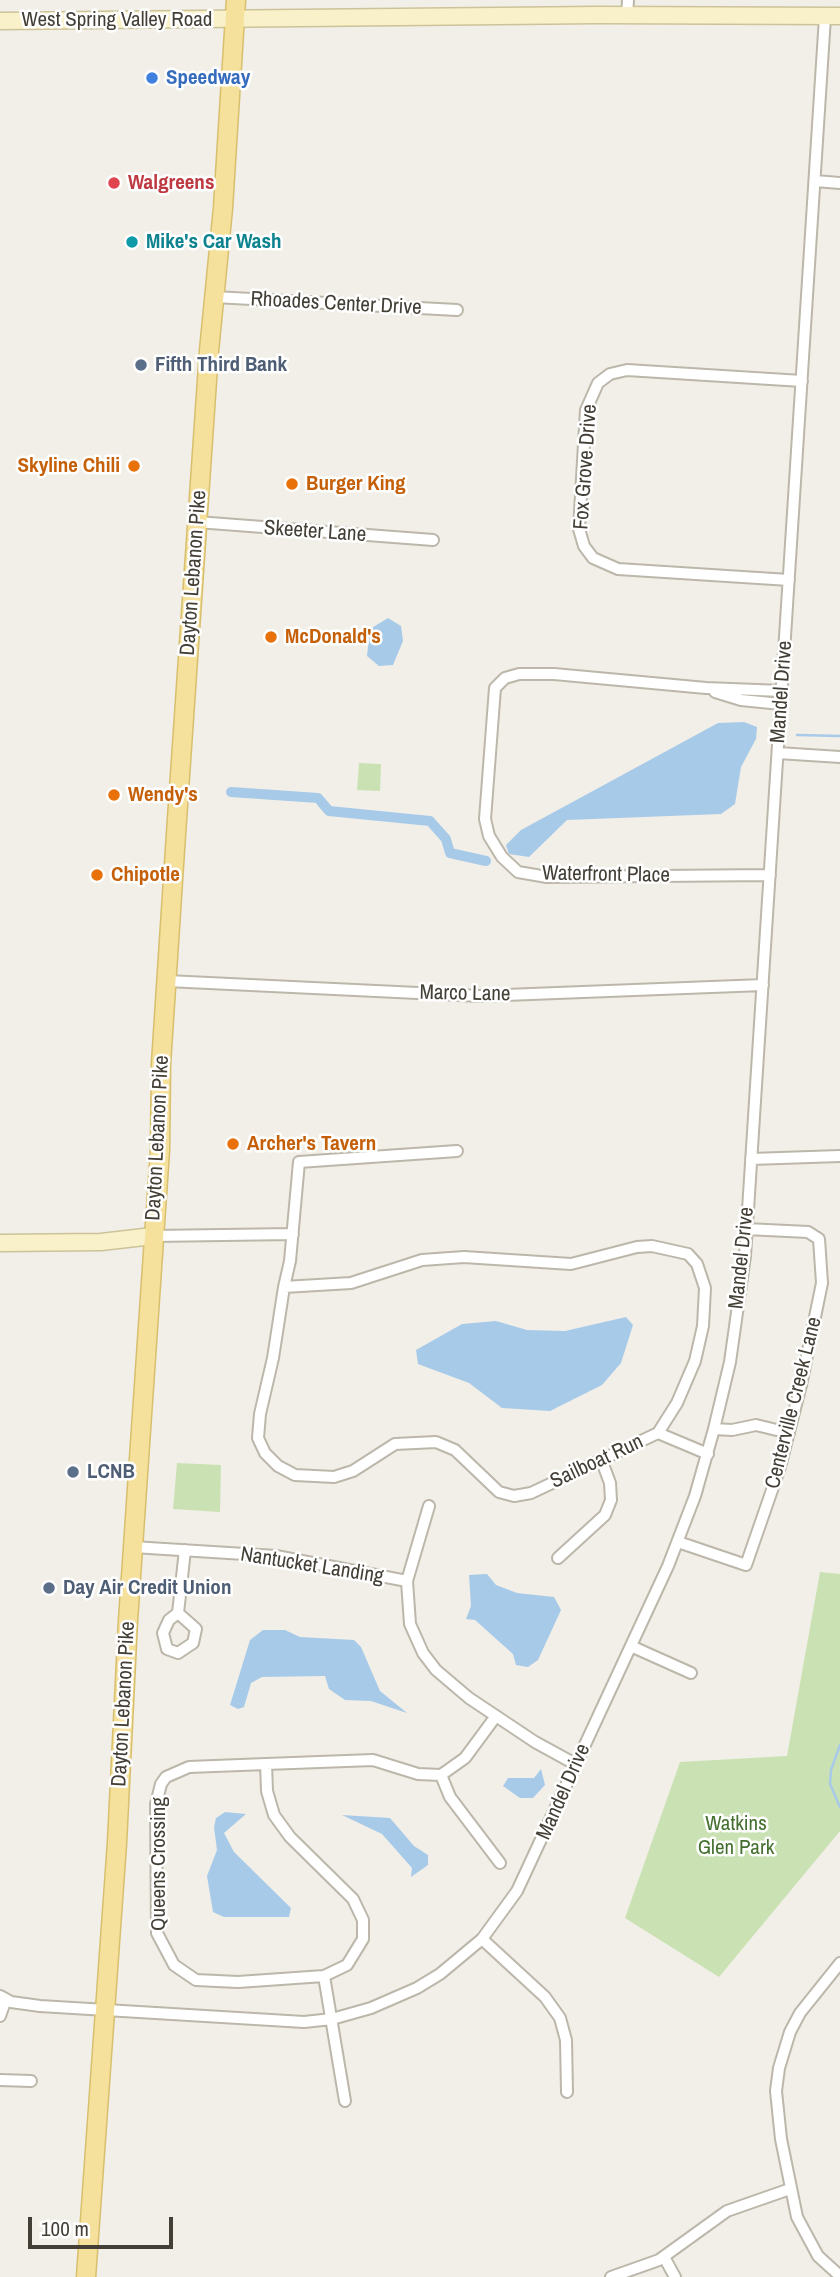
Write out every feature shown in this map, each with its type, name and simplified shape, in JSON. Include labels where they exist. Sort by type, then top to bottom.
[{"type":"main road","name":"Dayton Lebanon Pike","points":[[86,2277],[117,1843],[167,981],[197,522],[223,208],[236,0]]},
{"type":"street","name":"West Spring Valley Road","points":[[0,21],[235,19],[628,8],[833,17]]},
{"type":"street","name":"Mandel Drive","points":[[3,1998],[31,2005],[279,2022],[332,2019],[371,2008],[417,1988],[482,1939],[517,1891],[633,1647],[678,1542],[714,1429],[737,1315],[746,1229],[815,181],[833,17]]},
{"type":"street","points":[[815,181],[840,183]]},
{"type":"street","name":"Rhoades Center Drive","points":[[214,297],[457,310]]},
{"type":"street","name":"Fox Grove Drive","points":[[789,580],[618,569],[593,558],[584,546],[579,529],[586,410],[598,383],[610,374],[627,370],[802,382]]},
{"type":"street","name":"Skeeter Lane","points":[[197,522],[433,540]]},
{"type":"street","name":"Waterfront Place","points":[[770,875],[547,877],[518,872],[502,857],[489,836],[485,819],[495,688],[505,678],[519,674],[554,674],[706,688],[782,691]]},
{"type":"street","name":"Waterfront Place","points":[[706,688],[741,700],[781,704]]},
{"type":"street","points":[[778,753],[840,757]]},
{"type":"street","name":"Marco Lane","points":[[167,981],[480,996],[763,985]]},
{"type":"street","name":"Sailboat Run","points":[[284,1287],[351,1283],[422,1260],[464,1257],[571,1264],[637,1247],[652,1246],[688,1254],[697,1264],[705,1288],[703,1326],[695,1361],[677,1403],[658,1433],[531,1493],[514,1496],[499,1492],[455,1451],[436,1442],[395,1444],[353,1471],[334,1476],[295,1475],[278,1466],[265,1453],[258,1438],[293,1234],[299,1162],[457,1151]]},
{"type":"street","points":[[751,1158],[840,1156]]},
{"type":"street","name":"Centerville Creek Lane","points":[[678,1542],[746,1565],[763,1523],[789,1433],[822,1283],[818,1239],[808,1232],[746,1229]]},
{"type":"street","points":[[0,1243],[101,1242],[153,1236],[293,1234]]},
{"type":"street","points":[[714,1429],[732,1430],[756,1425],[789,1433]]},
{"type":"street","points":[[658,1433],[708,1454]]},
{"type":"street","points":[[558,1558],[606,1516],[611,1500],[610,1483],[601,1459]]},
{"type":"street","points":[[429,1506],[407,1581],[410,1624],[423,1653],[452,1685],[496,1716],[577,1765]]},
{"type":"street","name":"Nantucket Landing","points":[[133,1548],[276,1556],[407,1581]]},
{"type":"street","points":[[178,1613],[185,1550]]},
{"type":"street","points":[[633,1647],[691,1673]]},
{"type":"street","points":[[496,1716],[465,1758],[441,1775],[450,1797],[500,1863]]},
{"type":"street","name":"Queens Crossing","points":[[266,1764],[270,1803],[278,1822],[344,1888],[361,1911],[363,1939],[354,1958],[324,1976],[238,1982],[197,1980],[174,1965],[157,1933],[159,1857],[156,1804],[161,1784],[181,1769],[266,1764],[373,1760],[418,1774],[441,1775]]},
{"type":"street","points":[[482,1939],[545,1997],[560,2018],[566,2040],[567,2092]]},
{"type":"street","points":[[840,1963],[800,2013],[783,2049],[776,2106],[797,2217],[810,2245],[840,2276]]},
{"type":"street","points":[[324,1976],[345,2101]]},
{"type":"street","points":[[0,2016],[3,1998]]},
{"type":"street","points":[[0,2080],[31,2081]]},
{"type":"street","points":[[611,2277],[664,2258],[727,2211],[790,2189]]},
{"type":"street","points":[[664,2258],[675,2277]]},
{"type":"green space","points":[[359,763],[381,764],[380,791],[357,790]]},
{"type":"green space","points":[[177,1463],[221,1465],[220,1512],[173,1509]]},
{"type":"green space","name":"Watkins Glen Park","points":[[820,1572],[840,1574],[840,1831],[719,1977],[625,1918],[680,1762],[787,1756]]},
{"type":"water","points":[[388,618],[401,626],[403,641],[393,665],[379,666],[367,656],[370,629]]},
{"type":"water","points":[[744,722],[757,727],[756,739],[741,767],[735,804],[721,814],[567,820],[529,857],[509,854],[506,845],[521,830],[718,723]]},
{"type":"water","points":[[626,1317],[633,1325],[621,1363],[602,1385],[550,1411],[502,1408],[469,1383],[418,1364],[416,1350],[462,1324],[496,1321],[527,1330],[565,1331]]},
{"type":"water","points":[[487,1574],[496,1585],[517,1593],[554,1597],[561,1610],[538,1660],[528,1667],[516,1665],[513,1654],[475,1620],[466,1619],[471,1606],[469,1575]]},
{"type":"water","points":[[263,1630],[285,1630],[300,1637],[354,1640],[361,1647],[380,1691],[407,1713],[371,1701],[345,1700],[329,1689],[325,1676],[262,1677],[251,1683],[244,1707],[238,1709],[230,1705],[250,1640]]},
{"type":"water","points":[[541,1769],[545,1785],[533,1798],[520,1798],[503,1786],[508,1778],[534,1778]]},
{"type":"water","points":[[225,1812],[246,1814],[224,1833],[234,1852],[291,1908],[289,1917],[224,1917],[213,1912],[207,1876],[217,1850],[214,1827],[216,1818]]},
{"type":"water","points":[[342,1815],[390,1818],[414,1846],[428,1855],[428,1865],[411,1877],[412,1868],[382,1834]]},
{"type":"waterway","points":[[797,735],[840,736]]},
{"type":"waterway","points":[[231,792],[318,798],[329,811],[430,821],[446,839],[450,853],[486,861]]},
{"type":"waterway","points":[[840,1745],[831,1770],[830,1784],[840,1807]]},
{"type":"place","name":"Speedway","points":[[152,78]]},
{"type":"place","name":"Walgreens","points":[[114,183]]},
{"type":"place","name":"Mike's Car Wash","points":[[132,242]]},
{"type":"place","name":"Fifth Third Bank","points":[[141,365]]},
{"type":"place","name":"Skyline Chili","points":[[134,466]]},
{"type":"place","name":"Burger King","points":[[292,484]]},
{"type":"place","name":"McDonald's","points":[[271,637]]},
{"type":"place","name":"Wendy's","points":[[114,795]]},
{"type":"place","name":"Chipotle","points":[[97,875]]},
{"type":"place","name":"Archer's Tavern","points":[[233,1144]]},
{"type":"place","name":"LCNB","points":[[73,1472]]},
{"type":"place","name":"Day Air Credit Union","points":[[49,1588]]}]
